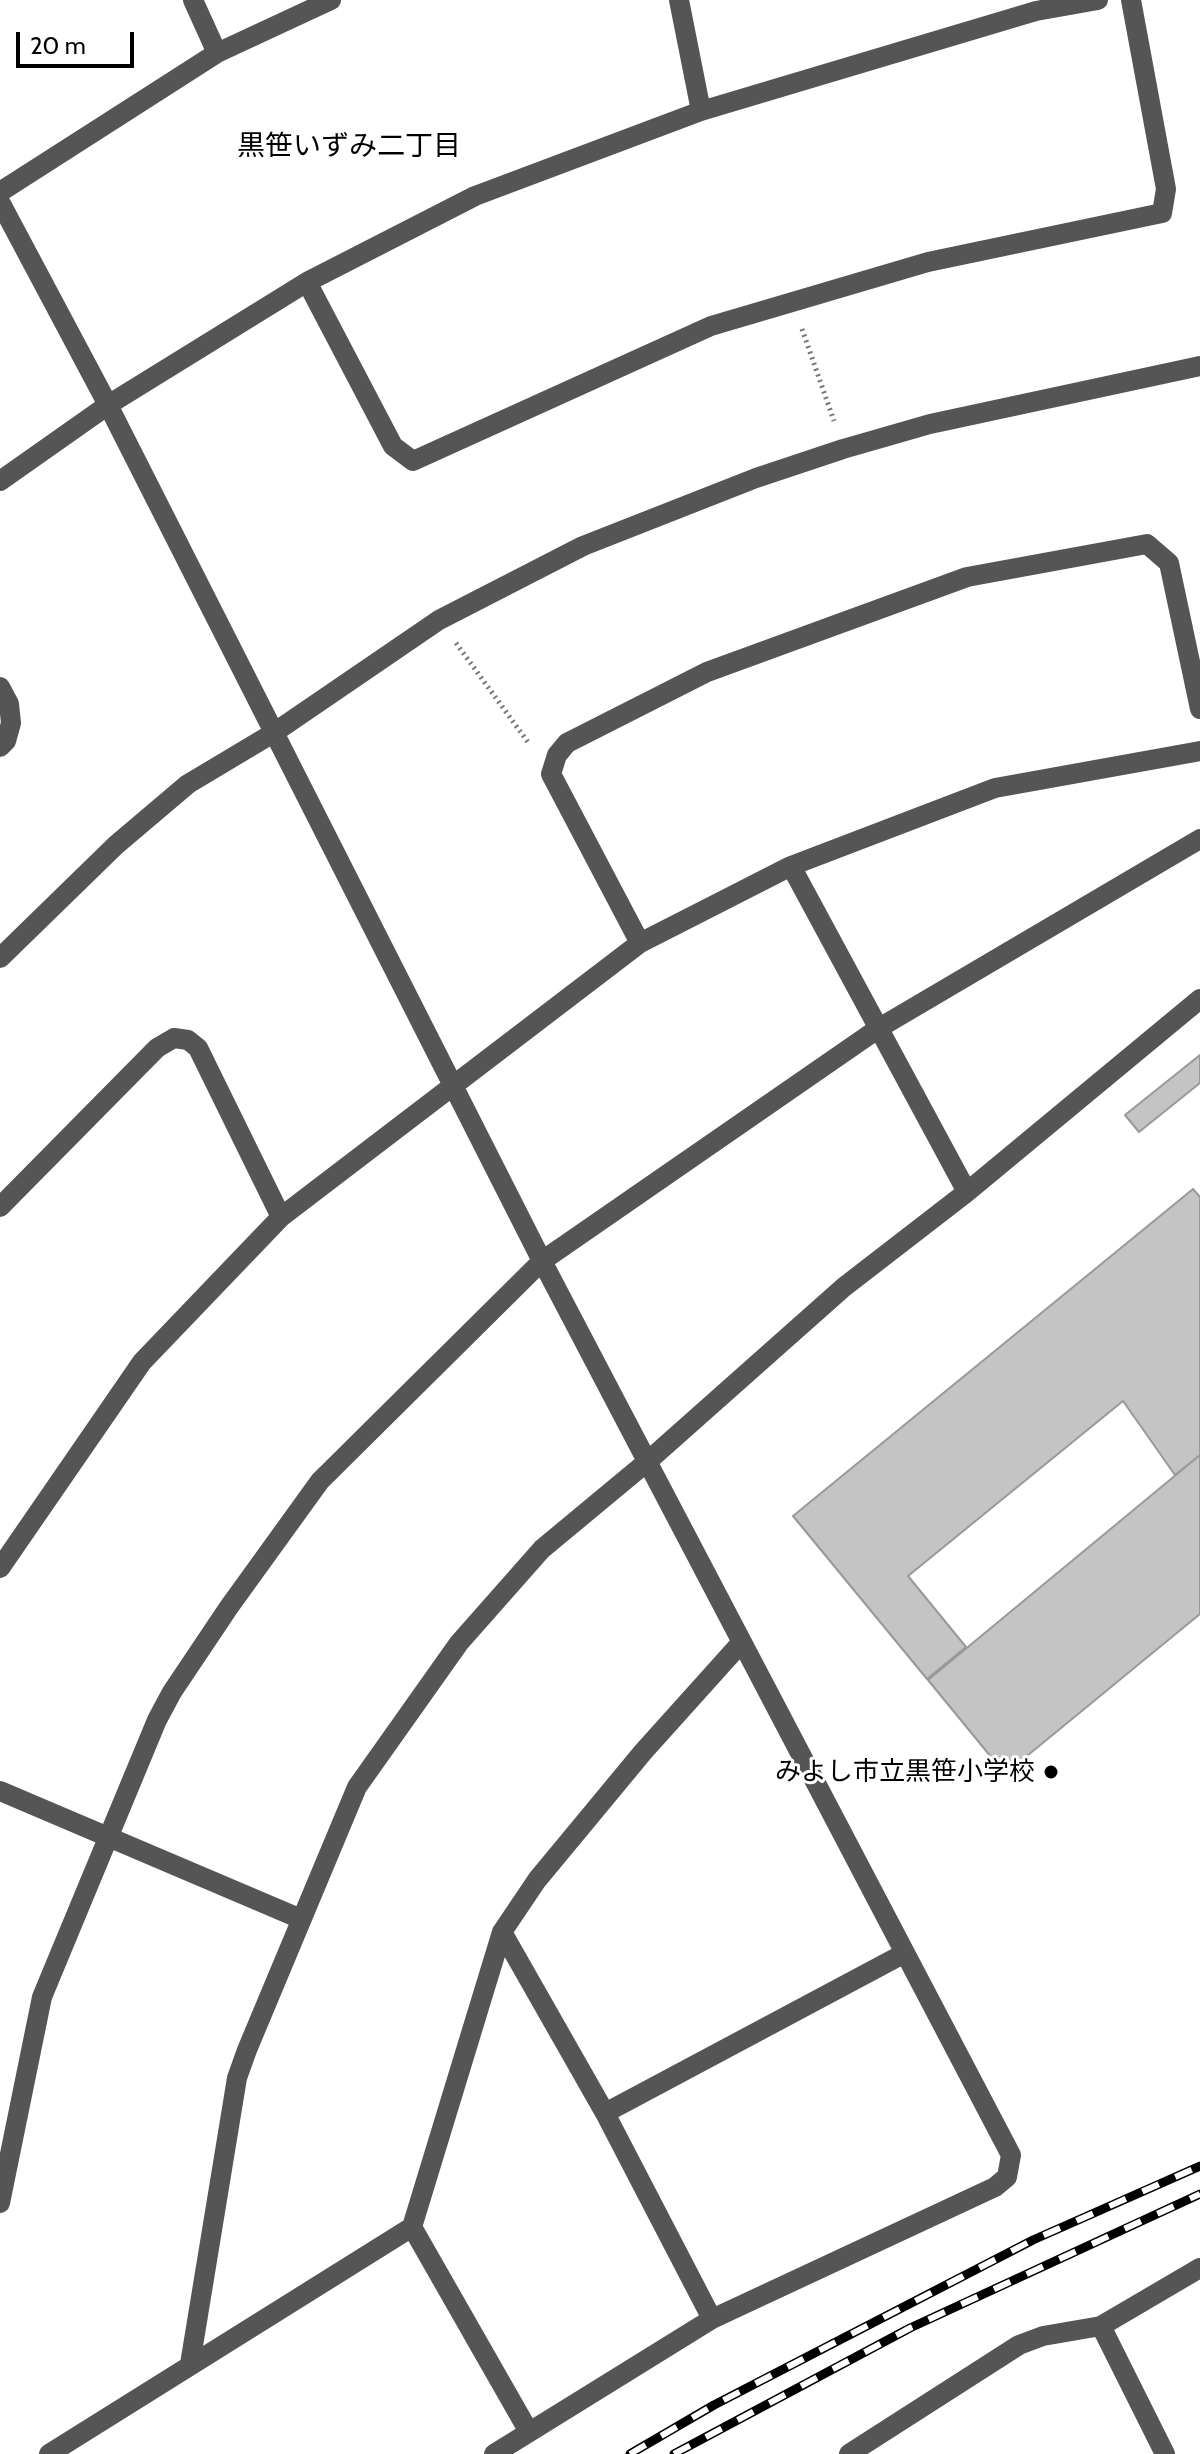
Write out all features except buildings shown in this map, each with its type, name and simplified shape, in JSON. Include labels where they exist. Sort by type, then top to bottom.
[{"type":"street","points":[[193,0],[217,53]]},
{"type":"street","points":[[0,192],[217,53],[331,0]]},
{"type":"street","points":[[679,0],[701,111]]},
{"type":"street","points":[[0,481],[108,405],[307,282],[475,196],[701,111],[1036,11],[1098,0]]},
{"type":"street","points":[[307,282],[393,446],[413,461],[568,394],[667,344],[711,326],[928,262],[1162,213],[1166,189],[1131,0]]},
{"type":"street","points":[[0,202],[108,405],[542,1261],[1011,2155],[1007,2177],[995,2187],[712,2319],[494,2454]]},
{"type":"street","points":[[0,958],[116,845],[188,784],[275,732],[439,620],[583,546],[756,478],[843,449],[930,424],[1200,366]]},
{"type":"street","points":[[640,943],[551,774],[557,755],[567,743],[707,672],[967,577],[1147,544],[1169,563],[1200,709]]},
{"type":"street","points":[[0,687],[9,704],[11,723],[6,741],[0,747]]},
{"type":"street","points":[[3,1557],[142,1362],[281,1217],[640,943],[791,866],[995,788],[1200,751]]},
{"type":"street","points":[[0,2203],[42,1997],[172,1692],[320,1481],[542,1261],[879,1028],[1200,839]]},
{"type":"street","points":[[791,866],[967,1192]]},
{"type":"street","points":[[190,2364],[237,2078],[357,1787],[459,1643],[542,1549],[648,1461],[844,1287],[967,1192],[1200,999]]},
{"type":"street","points":[[0,1207],[157,1048],[174,1038],[188,1040],[198,1048],[281,1217]]},
{"type":"street","points":[[49,2454],[412,2227],[502,1932],[537,1880],[643,1752],[741,1643]]},
{"type":"street","points":[[0,1791],[301,1919]]},
{"type":"street","points":[[502,1932],[605,2113],[712,2319]]},
{"type":"street","points":[[605,2113],[905,1953]]},
{"type":"street","points":[[412,2227],[529,2432]]},
{"type":"street","points":[[849,2454],[1019,2345],[1043,2336],[1101,2326],[1200,2268]]},
{"type":"street","points":[[1101,2326],[1165,2454]]},
{"type":"path","points":[[793,303],[843,449]]},
{"type":"path","points":[[439,620],[551,774]]},
{"type":"railway","points":[[630,2454],[714,2405],[1033,2240],[1200,2166]]},
{"type":"railway","points":[[674,2454],[910,2328],[1200,2194]]},
{"type":"place","name":"みよし市立黒笹小学校","points":[[1051,1772]]},
{"type":"district","name":"黒笹いずみ二丁目","points":[[349,147]]}]
